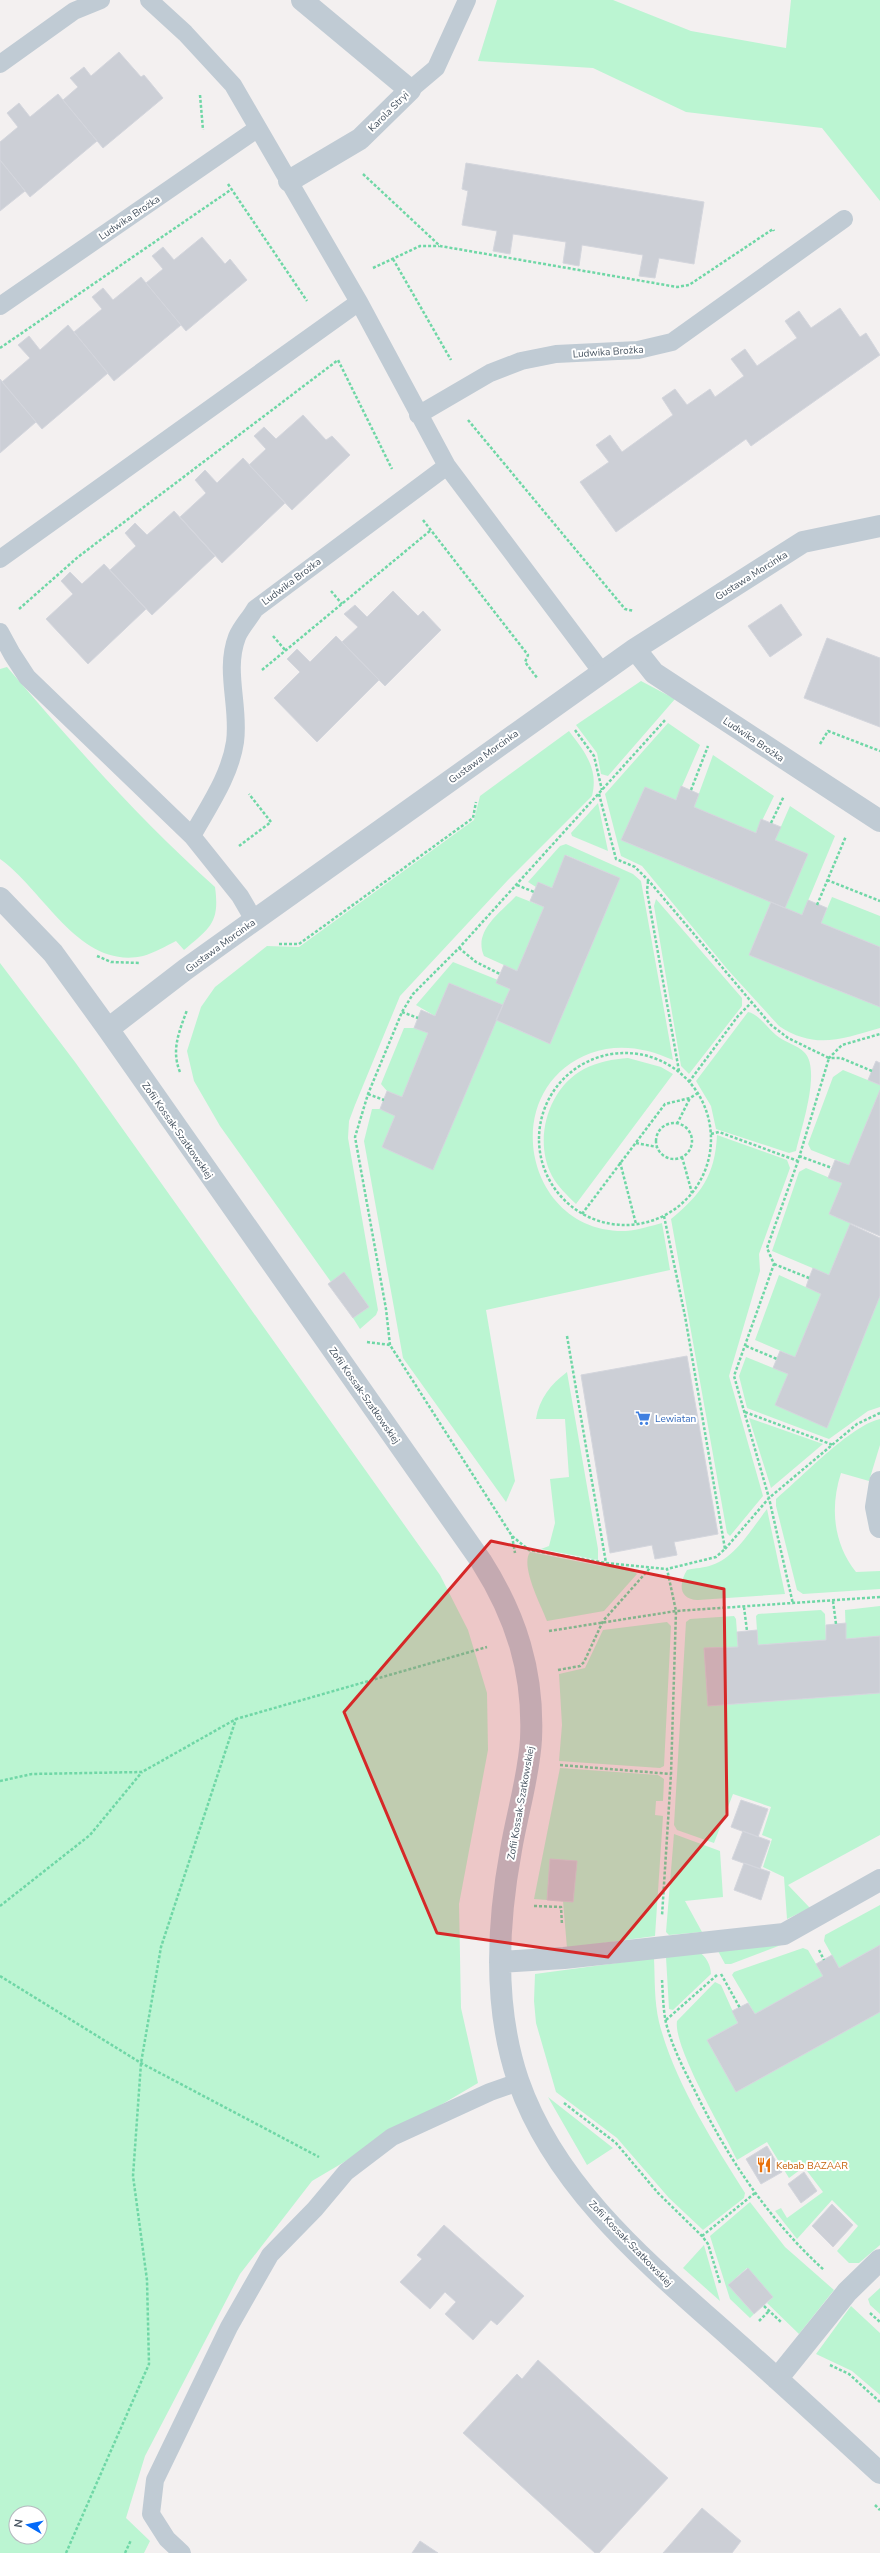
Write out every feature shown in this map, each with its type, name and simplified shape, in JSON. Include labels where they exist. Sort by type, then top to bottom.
[{"type":"street","name":"Karola Stryi","points":[[289,181],[360,139],[410,90],[302,0]]},
{"type":"street","name":"Gustawa Morcinka","points":[[108,1028],[186,969],[601,671],[803,542],[880,526]]},
{"type":"street","name":"Ludwika Brożka","points":[[635,649],[654,673],[689,694],[724,719],[880,821]]},
{"type":"street","name":"Zofii Kossak-Szatkowskiej","points":[[0,898],[53,953],[108,1028],[481,1560],[509,1609],[528,1680],[531,1741],[503,1894],[500,1962],[507,2034],[519,2082],[547,2142],[595,2208],[658,2272],[778,2379],[880,2473]]},
{"type":"street","points":[[880,1482],[876,1507],[880,1526]]},
{"type":"street","points":[[500,1962],[564,1958],[660,1946],[784,1934],[880,1880]]},
{"type":"street","points":[[778,2379],[847,2292],[880,2260]]},
{"type":"lane","points":[[0,64],[74,11],[101,0]]},
{"type":"lane","points":[[148,0],[185,33],[233,85],[257,129],[359,302],[418,415],[447,466],[601,671]]},
{"type":"lane","points":[[410,90],[436,68],[467,0]]},
{"type":"lane","name":"Ludwika Brożka","points":[[0,306],[257,129]]},
{"type":"lane","name":"Ludwika Brożka","points":[[418,415],[490,372],[521,361],[556,354],[638,350],[672,342],[844,219]]},
{"type":"lane","points":[[0,559],[359,302]]},
{"type":"lane","name":"Ludwika Brożka","points":[[192,836],[223,780],[235,742],[234,696],[231,665],[237,636],[255,608],[447,466]]},
{"type":"lane","points":[[0,632],[27,677],[192,836],[240,896],[254,920]]},
{"type":"lane","points":[[182,2553],[167,2539],[151,2514],[155,2480],[235,2315],[270,2255],[315,2209],[346,2172],[392,2137],[490,2092],[519,2082]]},
{"type":"path","points":[[338,151],[440,246]]},
{"type":"path","points":[[0,348],[232,190]]},
{"type":"path","points":[[346,281],[420,246],[440,246],[677,287],[689,284],[773,229],[792,256]]},
{"type":"path","points":[[393,259],[466,386],[461,412],[625,609],[650,615],[662,632]]},
{"type":"path","points":[[17,611],[78,558],[338,360],[405,496],[528,655],[525,662],[558,703],[594,756],[602,790]]},
{"type":"path","points":[[261,671],[431,530]]},
{"type":"path","points":[[334,595],[342,604]]},
{"type":"path","points":[[270,632],[286,651]]},
{"type":"path","points":[[689,694],[517,885],[459,948],[413,994],[402,1012],[368,1094],[355,1137],[390,1345],[512,1536],[529,1550],[606,1563],[667,1569],[716,1557],[725,1549],[769,1498],[857,1424],[880,1413]]},
{"type":"path","points":[[691,790],[707,747],[724,719]]},
{"type":"path","points":[[805,772],[828,731],[880,751]]},
{"type":"path","points":[[215,864],[271,822],[247,791]]},
{"type":"path","points":[[599,794],[616,859],[635,868],[648,881],[771,1025],[788,1038],[829,1058],[841,1058],[872,1071]]},
{"type":"path","points":[[278,944],[300,944],[473,818],[476,799]]},
{"type":"path","points":[[771,823],[780,804]]},
{"type":"path","points":[[817,904],[836,856]]},
{"type":"path","points":[[827,880],[880,901]]},
{"type":"path","points":[[648,881],[648,898],[679,1072]]},
{"type":"path","points":[[517,885],[534,892]]},
{"type":"path","points":[[459,948],[476,962],[500,974]]},
{"type":"path","points":[[93,954],[111,962],[146,962]]},
{"type":"path","points":[[180,1074],[175,1059],[177,1039],[189,1005],[202,989],[186,969]]},
{"type":"path","points":[[689,1082],[738,1016],[751,1003]]},
{"type":"path","points":[[402,1012],[418,1018]]},
{"type":"path","points":[[793,1604],[769,1498],[734,1376],[746,1346],[774,1264],[768,1248],[798,1161],[829,1058],[842,1045],[880,1034]]},
{"type":"path","points":[[613,1053],[641,1054],[668,1064],[689,1082],[698,1093],[705,1106],[711,1134],[708,1162],[703,1176],[692,1193],[676,1208],[664,1216],[636,1224],[608,1224],[582,1214],[560,1196],[545,1172],[540,1158],[539,1129],[547,1102],[563,1078],[586,1062],[613,1053]]},
{"type":"path","points":[[582,1214],[665,1104],[690,1098],[698,1093]]},
{"type":"path","points":[[368,1094],[384,1100]]},
{"type":"path","points":[[678,1124],[690,1098]]},
{"type":"path","points":[[672,1123],[678,1124],[688,1130],[692,1142],[687,1154],[676,1159],[664,1157],[657,1147],[656,1141],[661,1129],[672,1123]]},
{"type":"path","points":[[711,1134],[719,1132],[798,1161]]},
{"type":"path","points":[[636,1143],[657,1147]]},
{"type":"path","points":[[799,1156],[832,1168]]},
{"type":"path","points":[[682,1157],[692,1193]]},
{"type":"path","points":[[620,1162],[636,1224]]},
{"type":"path","points":[[664,1216],[685,1316],[725,1549]]},
{"type":"path","points":[[774,1264],[809,1278]]},
{"type":"path","points":[[567,1336],[606,1563]]},
{"type":"path","points":[[360,1339],[366,1342],[390,1345]]},
{"type":"path","points":[[746,1346],[777,1359]]},
{"type":"path","points":[[744,1412],[833,1444]]},
{"type":"path","points":[[512,1536],[516,1558]]},
{"type":"path","points":[[554,1671],[580,1666],[603,1621],[650,1568]]},
{"type":"path","points":[[667,1569],[676,1611],[671,1774],[660,1946],[666,2021],[675,2050],[712,2125],[755,2193],[795,2244],[880,2322]]},
{"type":"path","points":[[544,1631],[676,1611],[880,1597]]},
{"type":"path","points":[[833,1600],[836,1624]]},
{"type":"path","points":[[744,1607],[747,1631]]},
{"type":"path","points":[[486,1640],[491,1652]]},
{"type":"path","points":[[0,1906],[90,1835],[142,1772],[236,1719],[489,1646]]},
{"type":"path","points":[[66,2553],[149,2364],[147,2280],[133,2176],[141,2063],[161,1947],[236,1719]]},
{"type":"path","points":[[555,1764],[671,1774]]},
{"type":"path","points":[[0,1781],[32,1774],[142,1772]]},
{"type":"path","points":[[527,1906],[561,1907],[564,1958]]},
{"type":"path","points":[[666,2021],[720,1972],[740,2008]]},
{"type":"path","points":[[0,1976],[141,2063],[346,2172]]},
{"type":"path","points":[[558,2099],[616,2143],[658,2193],[702,2236],[708,2244],[720,2286]]},
{"type":"path","points":[[702,2236],[755,2193]]},
{"type":"path","points":[[800,2351],[849,2374],[880,2402]]},
{"type":"path","points":[[874,2505],[880,2510]]},
{"type":"highlighted area","points":[[491,1541],[724,1589],[727,1815],[608,1957],[437,1933],[344,1712]]},
{"type":"green space","points":[[497,0],[613,0],[691,31],[786,48],[791,0],[880,0],[880,201],[822,128],[686,112],[593,68],[478,61]]},
{"type":"green space","points":[[7,667],[133,808],[215,887],[216,909],[211,924],[201,936],[184,950],[176,941],[143,956],[120,957],[100,951],[81,940],[16,873],[0,859],[0,669]]},
{"type":"green space","points":[[641,681],[675,699],[608,776],[601,774],[597,753],[576,725]]},
{"type":"green space","points":[[668,723],[700,745],[676,800],[645,787],[621,840],[771,902],[749,955],[880,1007],[880,1028],[841,1039],[817,1040],[805,1038],[779,1026],[728,970],[642,866],[621,856],[605,794]]},
{"type":"green space","points":[[569,731],[585,753],[592,768],[594,786],[592,796],[508,880],[400,996],[349,1121],[348,1138],[378,1310],[376,1315],[360,1329],[353,1318],[369,1307],[344,1273],[331,1282],[220,1126],[194,1081],[187,1051],[201,1007],[215,987],[267,946],[299,947],[474,820],[480,796]]},
{"type":"green space","points":[[713,755],[774,796],[756,833],[694,807]]},
{"type":"green space","points":[[598,803],[608,851],[572,836],[571,833]]},
{"type":"green space","points":[[790,806],[835,836],[802,915],[785,908],[808,854],[775,840]]},
{"type":"green space","points":[[566,844],[633,874],[641,881],[673,1060],[653,1052],[643,1050],[632,1048],[612,1048],[591,1053],[561,1071],[542,1096],[533,1125],[535,1156],[545,1185],[564,1209],[591,1226],[626,1231],[662,1223],[670,1270],[486,1310],[515,1481],[506,1502],[403,1358],[364,1141],[372,1109],[380,1109],[395,1116],[382,1147],[433,1169],[496,1020],[550,1044],[620,878],[566,855],[552,888],[538,882],[536,887],[528,882],[560,846]]},
{"type":"green space","points":[[516,896],[544,907],[517,971],[484,956],[482,947],[482,938],[490,923]]},
{"type":"green space","points":[[832,897],[880,916],[880,947],[821,923]]},
{"type":"green space","points":[[656,899],[742,998],[742,1006],[689,1074],[681,1066],[654,906]]},
{"type":"green space","points":[[453,962],[498,980],[496,983],[510,989],[503,1005],[449,983],[435,1016],[416,1005]]},
{"type":"green space","points":[[0,963],[75,1062],[440,1575],[468,1630],[487,1693],[488,1750],[459,1904],[461,2008],[478,2083],[312,2181],[240,2274],[145,2456],[126,2518],[150,2541],[144,2553],[0,2553]]},
{"type":"green space","points":[[748,1012],[756,1015],[779,1037],[802,1050],[809,1061],[811,1086],[796,1151],[789,1153],[716,1129],[711,1106],[696,1081]]},
{"type":"green space","points":[[404,1028],[414,1028],[428,1033],[402,1097],[387,1091],[381,1084]]},
{"type":"green space","points":[[628,1058],[661,1067],[673,1074],[576,1204],[557,1184],[546,1162],[544,1131],[547,1116],[561,1089],[584,1069],[595,1064],[611,1060]]},
{"type":"green space","points":[[843,1070],[880,1085],[880,1090],[849,1165],[811,1150],[808,1144],[833,1077]]},
{"type":"green space","points":[[717,1135],[787,1160],[790,1168],[759,1254],[760,1271],[729,1376],[763,1496],[730,1536],[727,1533],[671,1219],[691,1201],[704,1183],[713,1162]]},
{"type":"green space","points":[[806,1168],[842,1183],[829,1214],[851,1223],[829,1275],[772,1251],[799,1172]]},
{"type":"green space","points":[[779,1275],[821,1294],[795,1357],[755,1340]]},
{"type":"green space","points":[[880,1296],[880,1407],[868,1411],[829,1439],[747,1408],[739,1376],[746,1357],[788,1374],[827,1428]]},
{"type":"green space","points":[[567,1372],[598,1549],[598,1560],[541,1549],[549,1546],[555,1523],[550,1479],[569,1477],[565,1419],[536,1419],[540,1405],[547,1392]]},
{"type":"green space","points":[[749,1418],[823,1444],[771,1488]]},
{"type":"green space","points":[[880,1419],[880,1445],[869,1481],[841,1473],[835,1499],[835,1512],[838,1537],[848,1561],[856,1572],[880,1571],[880,1589],[803,1594],[797,1590],[776,1506],[776,1499],[826,1454],[855,1431],[868,1423]]},
{"type":"green space","points":[[767,1509],[785,1594],[698,1600],[687,1597],[682,1590],[682,1585],[684,1575],[687,1570],[709,1566],[729,1556],[743,1541]]},
{"type":"green space","points":[[530,1552],[601,1566],[628,1568],[637,1574],[604,1611],[547,1621],[529,1576],[528,1558]]},
{"type":"green space","points":[[880,1606],[880,1636],[846,1639],[845,1610]]},
{"type":"green space","points":[[821,1610],[825,1614],[826,1640],[758,1645],[756,1616],[758,1614]]},
{"type":"green space","points":[[734,1616],[736,1619],[738,1647],[704,1648],[708,1706],[880,1693],[880,1835],[788,1885],[810,1908],[787,1919],[784,1877],[763,1867],[772,1839],[762,1835],[771,1807],[733,1794],[714,1843],[677,1830],[674,1825],[686,1622],[690,1619]]},
{"type":"green space","points":[[667,1622],[671,1626],[664,1766],[660,1768],[559,1761],[562,1725],[559,1674],[585,1668],[603,1630]]},
{"type":"green space","points":[[560,1768],[658,1775],[664,1779],[663,1801],[656,1801],[655,1815],[663,1816],[655,1936],[567,1948],[563,1901],[573,1902],[576,1861],[550,1859],[547,1900],[534,1899]]},
{"type":"green space","points":[[674,1834],[720,1851],[723,1897],[685,1901],[702,1932],[669,1935],[666,1932]]},
{"type":"green space","points":[[880,1905],[880,1945],[839,1968],[824,1941],[825,1935]]},
{"type":"green space","points":[[781,1945],[731,1964],[725,1964],[718,1951]]},
{"type":"green space","points":[[803,1948],[808,1950],[823,1976],[755,2014],[732,1975],[734,1972]]},
{"type":"green space","points":[[699,1952],[708,1962],[711,1974],[673,2010],[669,2009],[666,1957]]},
{"type":"green space","points":[[654,1958],[657,2014],[674,2066],[684,2089],[708,2132],[745,2193],[744,2198],[703,2230],[669,2198],[617,2138],[556,2092],[536,2023],[534,2001],[535,1974]]},
{"type":"green space","points":[[715,1982],[721,1985],[738,2023],[707,2040],[736,2092],[880,2012],[880,2245],[859,2263],[849,2263],[837,2251],[858,2226],[832,2200],[797,2239],[775,2211],[781,2208],[787,2218],[823,2192],[804,2167],[789,2178],[767,2142],[737,2160],[711,2111],[683,2050],[678,2033],[677,2021]]},
{"type":"green space","points":[[548,2097],[613,2148],[587,2165]]},
{"type":"green space","points":[[750,2202],[785,2247],[834,2290],[799,2334],[767,2303],[773,2297],[747,2268],[728,2285],[754,2314],[750,2318],[730,2299],[710,2236]]},
{"type":"green space","points":[[704,2245],[720,2301],[683,2268]]},
{"type":"green space","points":[[880,2288],[880,2314],[870,2305],[868,2299]]},
{"type":"green space","points":[[851,2306],[880,2333],[880,2395],[852,2371],[816,2354]]},
{"type":"building","points":[[119,52],[141,77],[144,75],[163,98],[103,148],[63,100],[78,87],[70,78],[84,67],[91,76]]},
{"type":"building","points":[[58,94],[97,141],[30,197],[0,160],[0,142],[18,127],[7,113],[19,103],[30,117]]},
{"type":"building","points":[[0,160],[25,191],[0,211]]},
{"type":"building","points":[[466,163],[704,202],[694,264],[659,258],[655,278],[639,276],[643,255],[582,245],[579,266],[563,263],[566,242],[513,234],[510,254],[493,251],[497,231],[462,225],[468,191],[462,189]]},
{"type":"building","points":[[202,237],[225,264],[230,259],[247,280],[186,331],[146,283],[163,269],[152,256],[163,247],[174,260]]},
{"type":"building","points":[[141,277],[181,325],[114,381],[74,332],[102,309],[92,297],[103,288],[113,300]]},
{"type":"building","points":[[840,308],[860,337],[866,333],[880,355],[751,446],[746,439],[616,532],[580,482],[609,462],[596,445],[610,435],[622,452],[673,415],[662,398],[675,389],[687,405],[710,389],[715,397],[744,376],[731,359],[745,349],[757,366],[797,338],[785,321],[799,311],[811,328]]},
{"type":"building","points":[[68,325],[108,373],[42,429],[2,382],[30,358],[18,345],[29,336],[40,350]]},
{"type":"building","points":[[0,379],[36,422],[0,453]]},
{"type":"building","points":[[303,415],[326,440],[332,436],[350,455],[292,510],[249,465],[266,449],[254,436],[264,427],[276,439]]},
{"type":"building","points":[[243,458],[285,503],[222,563],[180,517],[206,493],[195,480],[205,470],[217,483]]},
{"type":"building","points":[[174,511],[215,556],[152,615],[110,570],[136,546],[125,533],[135,523],[147,535]]},
{"type":"building","points":[[104,564],[146,609],[88,664],[46,619],[73,594],[61,581],[70,572],[82,584]]},
{"type":"building","points":[[393,591],[418,616],[423,611],[441,630],[385,686],[342,642],[358,627],[344,614],[355,605],[367,617]]},
{"type":"building","points":[[781,604],[802,635],[770,657],[748,626]]},
{"type":"building","points":[[336,636],[379,680],[317,742],[274,698],[300,672],[287,659],[297,649],[310,662]]},
{"type":"building","points":[[827,638],[880,658],[880,727],[804,698]]},
{"type":"building","points":[[681,786],[699,794],[694,807],[756,833],[761,819],[781,827],[775,840],[808,854],[785,908],[621,840],[645,787],[676,800]]},
{"type":"building","points":[[565,855],[620,878],[550,1044],[496,1020],[510,989],[496,983],[504,965],[517,971],[544,907],[530,901],[538,882],[552,888]]},
{"type":"building","points":[[808,900],[827,908],[821,923],[880,947],[880,1007],[749,955],[771,902],[802,915]]},
{"type":"building","points":[[449,983],[503,1005],[433,1170],[382,1147],[395,1116],[380,1109],[387,1091],[402,1097],[428,1033],[414,1028],[421,1010],[435,1016]]},
{"type":"building","points":[[876,1061],[880,1063],[880,1085],[868,1080]]},
{"type":"building","points":[[880,1090],[880,1236],[829,1214],[842,1183],[828,1178],[835,1160],[849,1165]]},
{"type":"building","points":[[850,1224],[880,1238],[880,1296],[827,1428],[775,1405],[788,1374],[773,1368],[780,1351],[795,1357],[821,1294],[806,1287],[813,1268],[829,1275]]},
{"type":"building","points":[[344,1272],[369,1307],[353,1318],[328,1284]]},
{"type":"building","name":"Lewiatan","points":[[687,1356],[718,1534],[674,1542],[677,1555],[655,1559],[652,1545],[610,1553],[581,1375]]},
{"type":"building","points":[[846,1623],[846,1639],[880,1636],[880,1693],[708,1706],[704,1648],[738,1647],[737,1632],[757,1630],[758,1645],[826,1640],[826,1625]]},
{"type":"building","points":[[741,1800],[768,1809],[758,1837],[731,1827]]},
{"type":"building","points":[[743,1831],[770,1841],[760,1869],[732,1859]]},
{"type":"building","points":[[550,1859],[577,1861],[573,1902],[547,1900]]},
{"type":"building","points":[[744,1863],[770,1872],[761,1900],[734,1890]]},
{"type":"building","points":[[880,1945],[880,2012],[736,2092],[707,2040],[738,2023],[732,2011],[748,2003],[755,2014],[823,1976],[816,1964],[832,1955],[839,1968]]},
{"type":"building","name":"Kebab BAZAAR","points":[[767,2146],[782,2172],[761,2184],[746,2159]]},
{"type":"building","points":[[804,2172],[817,2191],[801,2203],[788,2184]]},
{"type":"building","points":[[832,2204],[853,2225],[833,2247],[812,2226]]},
{"type":"building","points":[[444,2225],[524,2296],[497,2325],[491,2320],[473,2340],[445,2314],[456,2302],[445,2292],[430,2309],[400,2282],[422,2259],[417,2255]]},
{"type":"building","points":[[748,2268],[773,2297],[754,2314],[728,2285]]},
{"type":"building","points":[[538,2360],[668,2478],[599,2553],[595,2553],[463,2433],[517,2374],[522,2379]]},
{"type":"building","points":[[702,2508],[741,2541],[732,2553],[663,2553]]},
{"type":"building","points":[[420,2541],[438,2553],[412,2553]]},
{"type":"place","name":"Lewiatan","points":[[643,1418]]},
{"type":"place","name":"Kebab BAZAAR","points":[[764,2165]]}]
